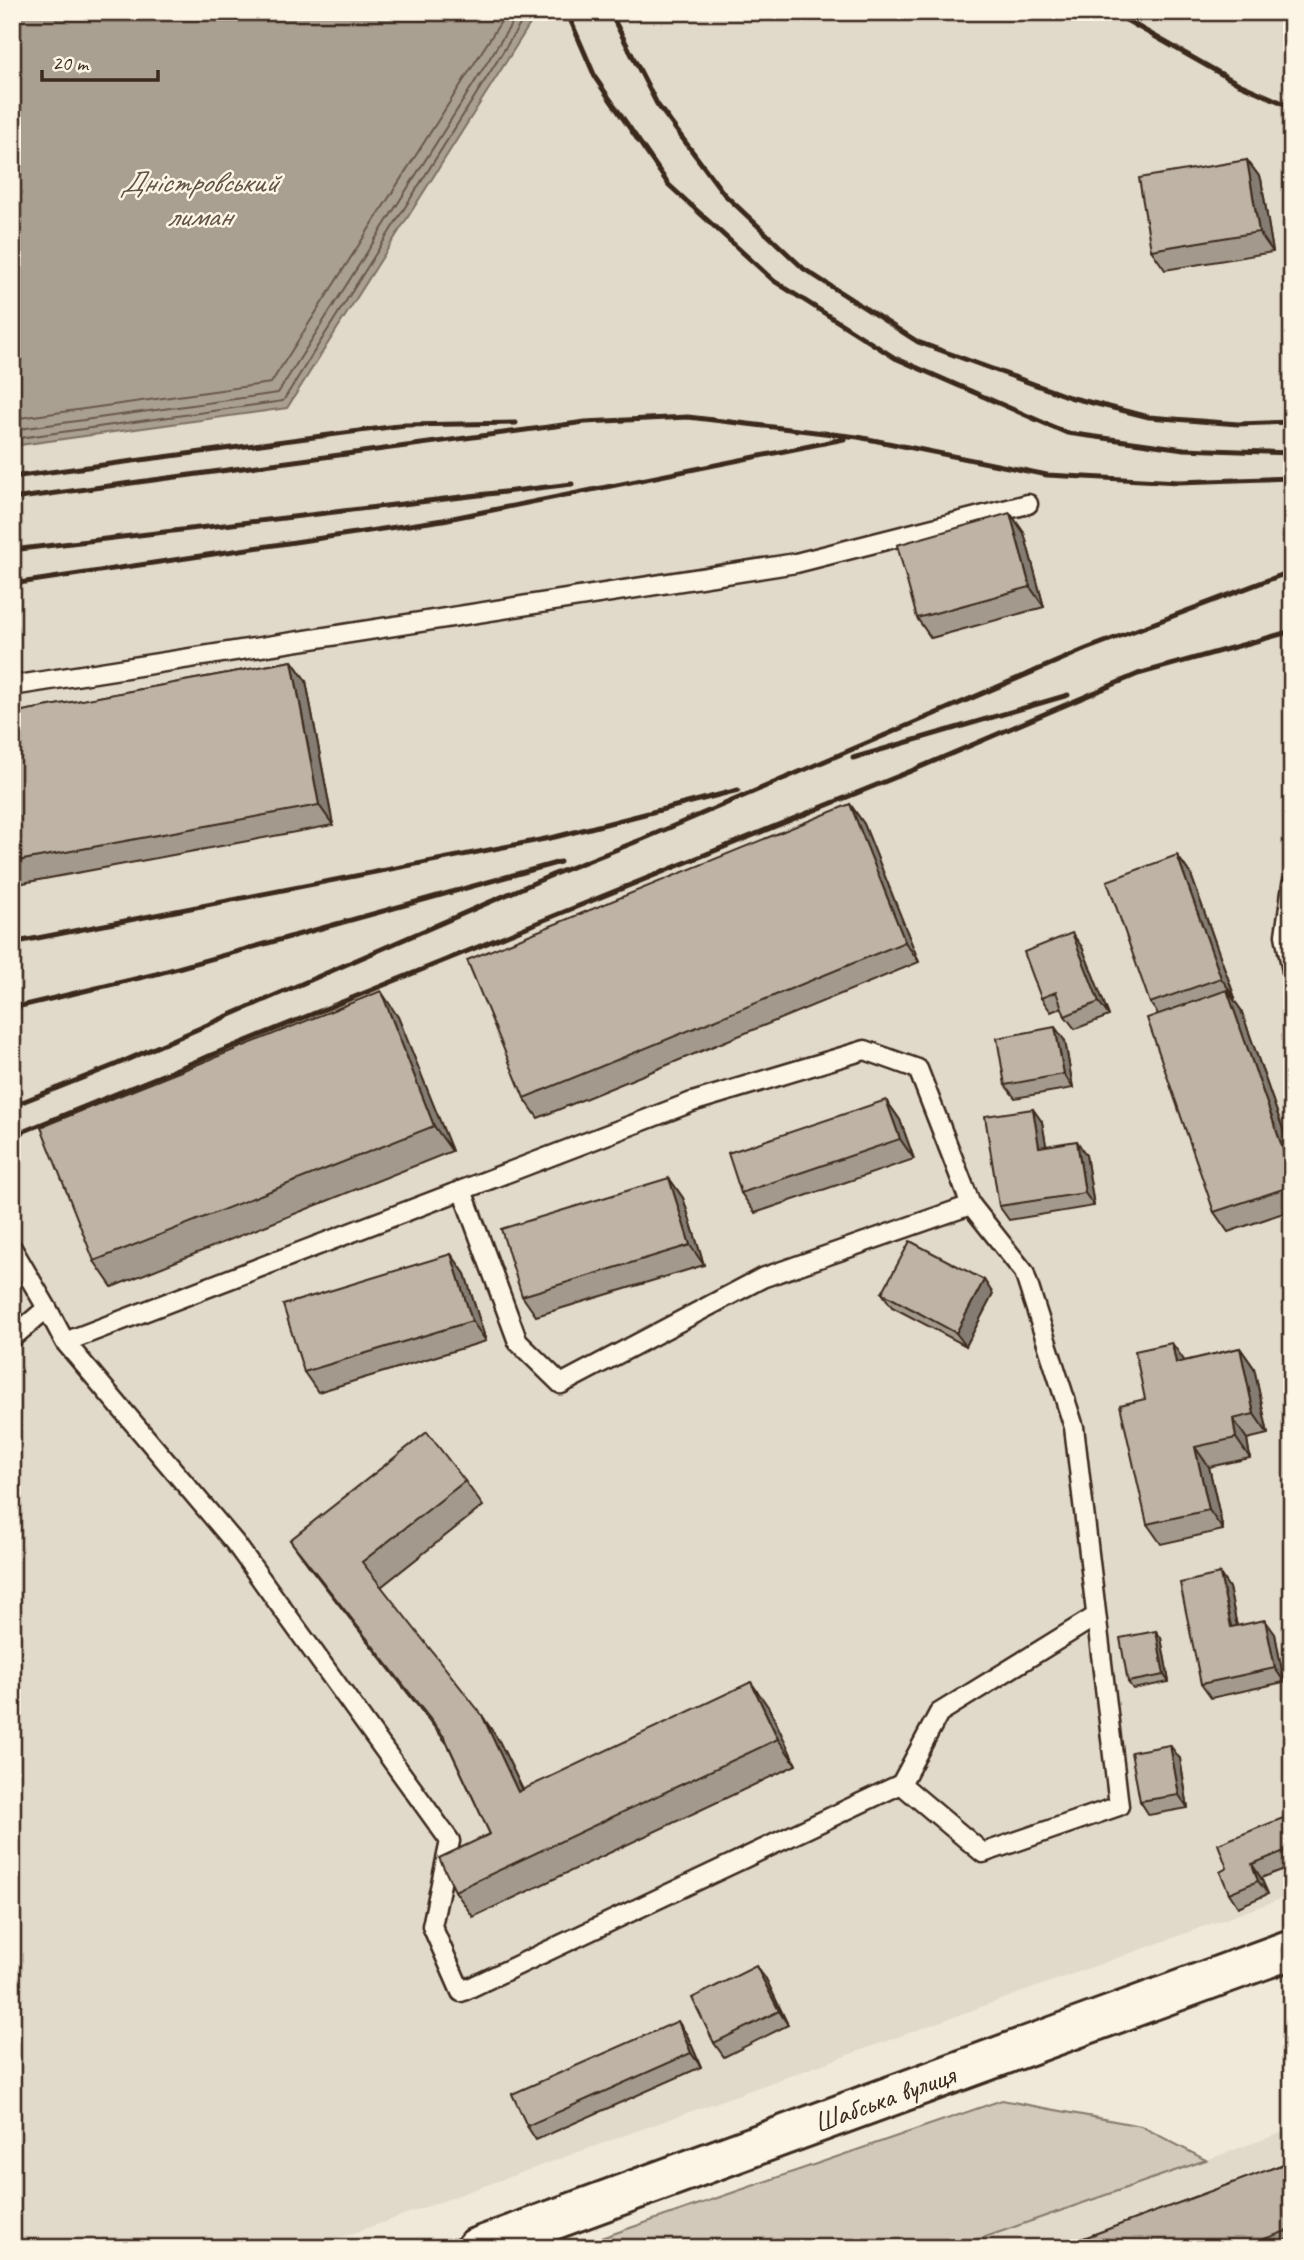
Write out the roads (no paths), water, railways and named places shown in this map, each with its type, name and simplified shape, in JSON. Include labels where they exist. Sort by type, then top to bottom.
[{"type":"street","name":"Шабська вулиця","points":[[477,2248],[1292,1949]]},
{"type":"lane","points":[[12,686],[796,563],[1028,504]]},
{"type":"lane","points":[[1292,886],[1284,935],[1292,971]]},
{"type":"lane","points":[[65,1342],[692,1102],[865,1050],[918,1069],[971,1205],[1024,1272],[1074,1427],[1119,1806],[983,1853],[901,1784]]},
{"type":"lane","points":[[462,1190],[518,1342],[561,1384],[762,1278],[971,1205]]},
{"type":"lane","points":[[12,1248],[65,1342],[235,1543],[450,1841],[432,1926],[461,1992],[901,1784],[939,1713],[1096,1616]]},
{"type":"lane","points":[[12,1338],[47,1308]]},
{"type":"water","name":"Дністровський лиман","points":[[12,12],[534,12],[535,16],[287,408],[12,446]]},
{"type":"railway","points":[[567,12],[596,79],[669,185],[774,281],[895,358],[1067,433],[1184,449],[1292,453]]},
{"type":"railway","points":[[610,12],[657,104],[724,194],[804,269],[918,342],[1069,397],[1149,417],[1238,424],[1292,422]]},
{"type":"railway","points":[[1112,12],[1239,84],[1292,107]]},
{"type":"railway","points":[[12,499],[585,422],[688,417],[858,437],[1047,475],[1179,482],[1292,478]]},
{"type":"railway","points":[[12,477],[405,425],[516,423]]},
{"type":"railway","points":[[12,584],[443,520],[844,439]]},
{"type":"railway","points":[[12,550],[572,484]]},
{"type":"railway","points":[[12,1106],[115,1065],[552,875],[643,839],[1086,649],[1292,571]]},
{"type":"railway","points":[[17,1134],[911,771],[1138,674],[1292,631]]},
{"type":"railway","points":[[853,758],[1068,695]]},
{"type":"railway","points":[[12,943],[555,837],[738,790]]},
{"type":"railway","points":[[12,1008],[156,974],[560,862]]}]
